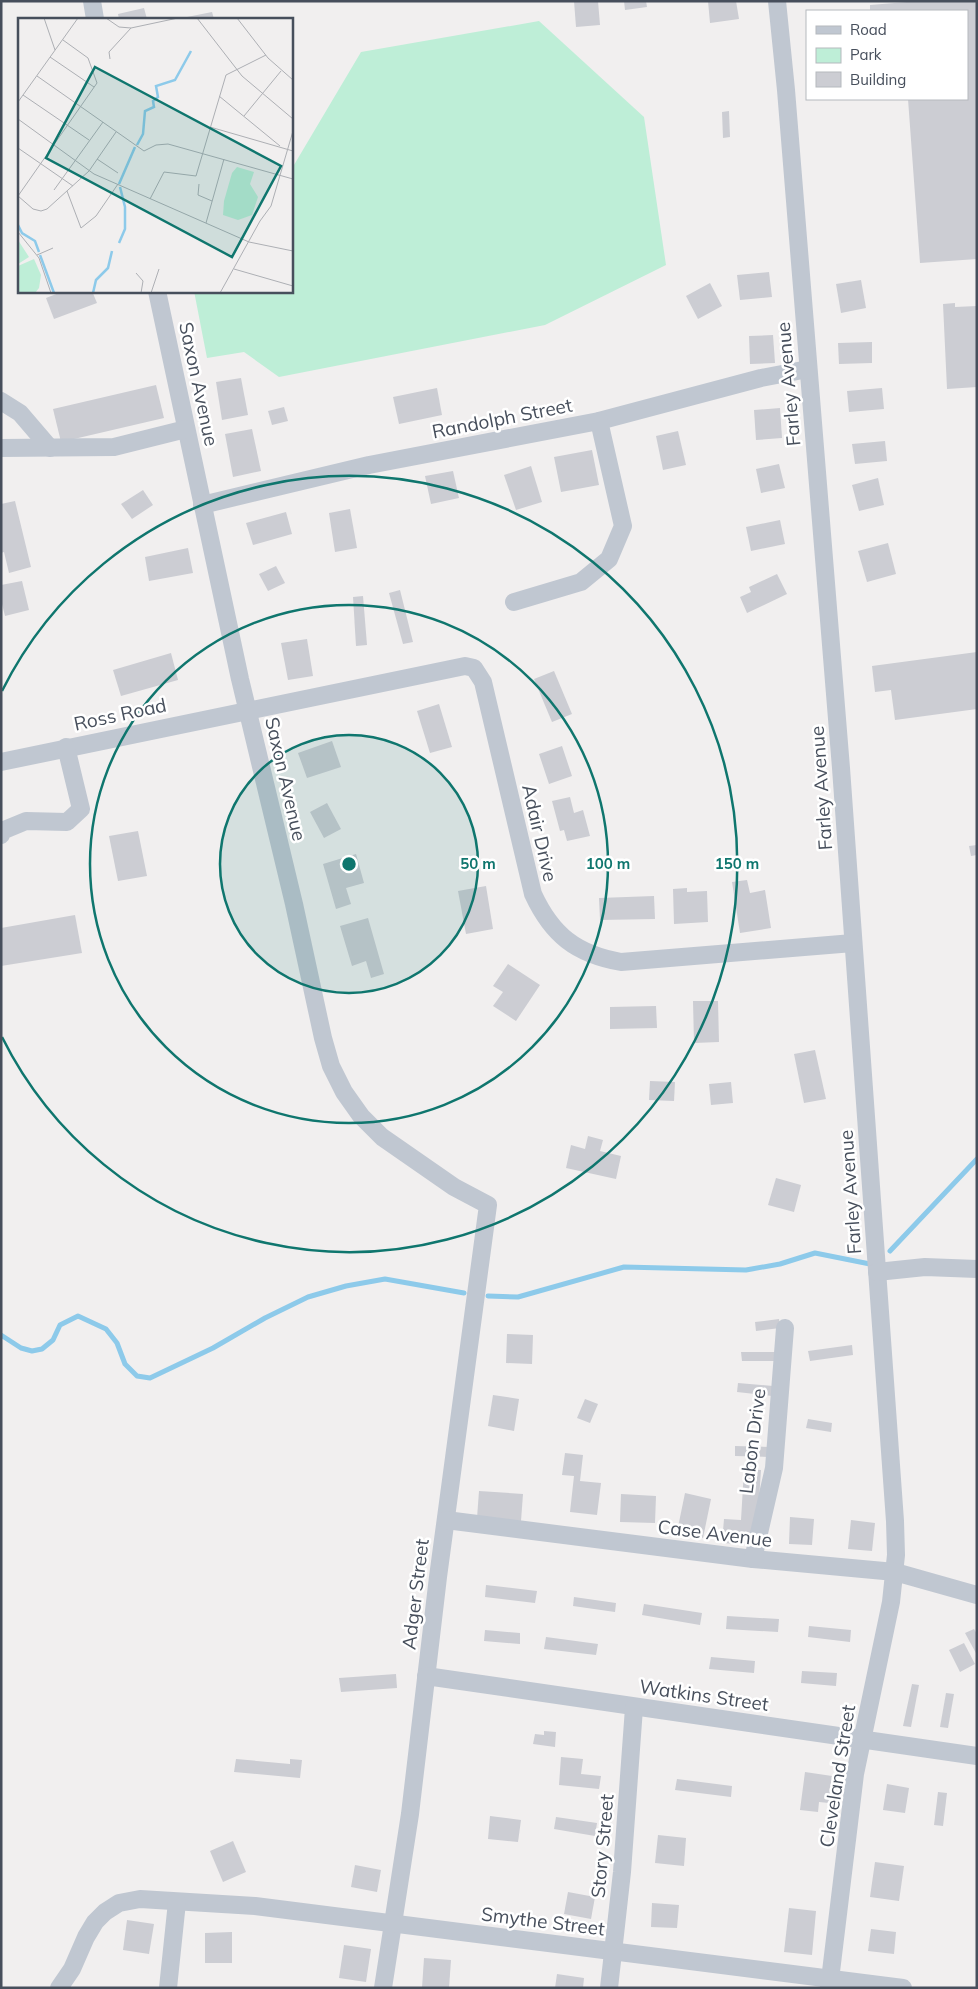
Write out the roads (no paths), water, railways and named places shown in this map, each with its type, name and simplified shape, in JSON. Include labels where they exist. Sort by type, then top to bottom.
[{"type":"street","points":[[92,1],[95,18]]},
{"type":"street","name":"Farley Avenue","points":[[777,1],[786,90],[841,768],[896,1521],[895,1572]]},
{"type":"street","name":"Saxon Avenue","points":[[157,292],[247,710],[294,904],[322,1038],[331,1066],[344,1092],[362,1116],[382,1137],[454,1187],[488,1205]]},
{"type":"street","name":"Randolph Street","points":[[202,505],[369,465],[600,421],[761,378],[808,370]]},
{"type":"street","points":[[1,401],[20,413],[50,448]]},
{"type":"street","points":[[514,602],[581,582],[609,559],[623,526],[600,421]]},
{"type":"street","points":[[1,448],[114,447],[186,429]]},
{"type":"street","name":"Adair Drive","points":[[247,710],[465,666],[474,668],[483,682],[533,894],[542,914],[556,932],[574,946],[603,959],[621,962],[853,943]]},
{"type":"street","name":"Ross Road","points":[[1,762],[247,710]]},
{"type":"street","points":[[2,830],[26,821],[66,822],[81,809],[66,747]]},
{"type":"street","name":"Adger Street","points":[[383,1988],[410,1814],[426,1676],[488,1205]]},
{"type":"street","points":[[877,1272],[925,1268],[977,1269]]},
{"type":"street","name":"Labon Drive","points":[[753,1559],[774,1468],[785,1328]]},
{"type":"street","name":"Case Avenue","points":[[446,1520],[753,1559],[895,1572],[977,1595]]},
{"type":"street","name":"Cleveland Street","points":[[830,1983],[855,1774],[892,1602],[895,1572]]},
{"type":"street","name":"Watkins Street","points":[[426,1676],[634,1708],[977,1756]]},
{"type":"street","name":"Story Street","points":[[609,1988],[622,1872],[634,1708]]},
{"type":"street","name":"Smythe Street","points":[[59,1988],[72,1969],[95,1922],[105,1912],[119,1903],[140,1899],[255,1906],[613,1952],[830,1983],[903,1988]]},
{"type":"street","points":[[168,1988],[177,1902]]},
{"type":"waterway","points":[[890,1251],[977,1159]]},
{"type":"waterway","points":[[488,1296],[518,1297],[624,1267],[746,1270],[780,1264],[815,1253],[870,1264]]},
{"type":"waterway","points":[[1,1335],[21,1348],[32,1351],[42,1349],[53,1340],[60,1325],[78,1316],[106,1329],[117,1343],[125,1364],[137,1376],[150,1378],[213,1348],[265,1318],[308,1297],[346,1286],[385,1279],[464,1293]]}]
